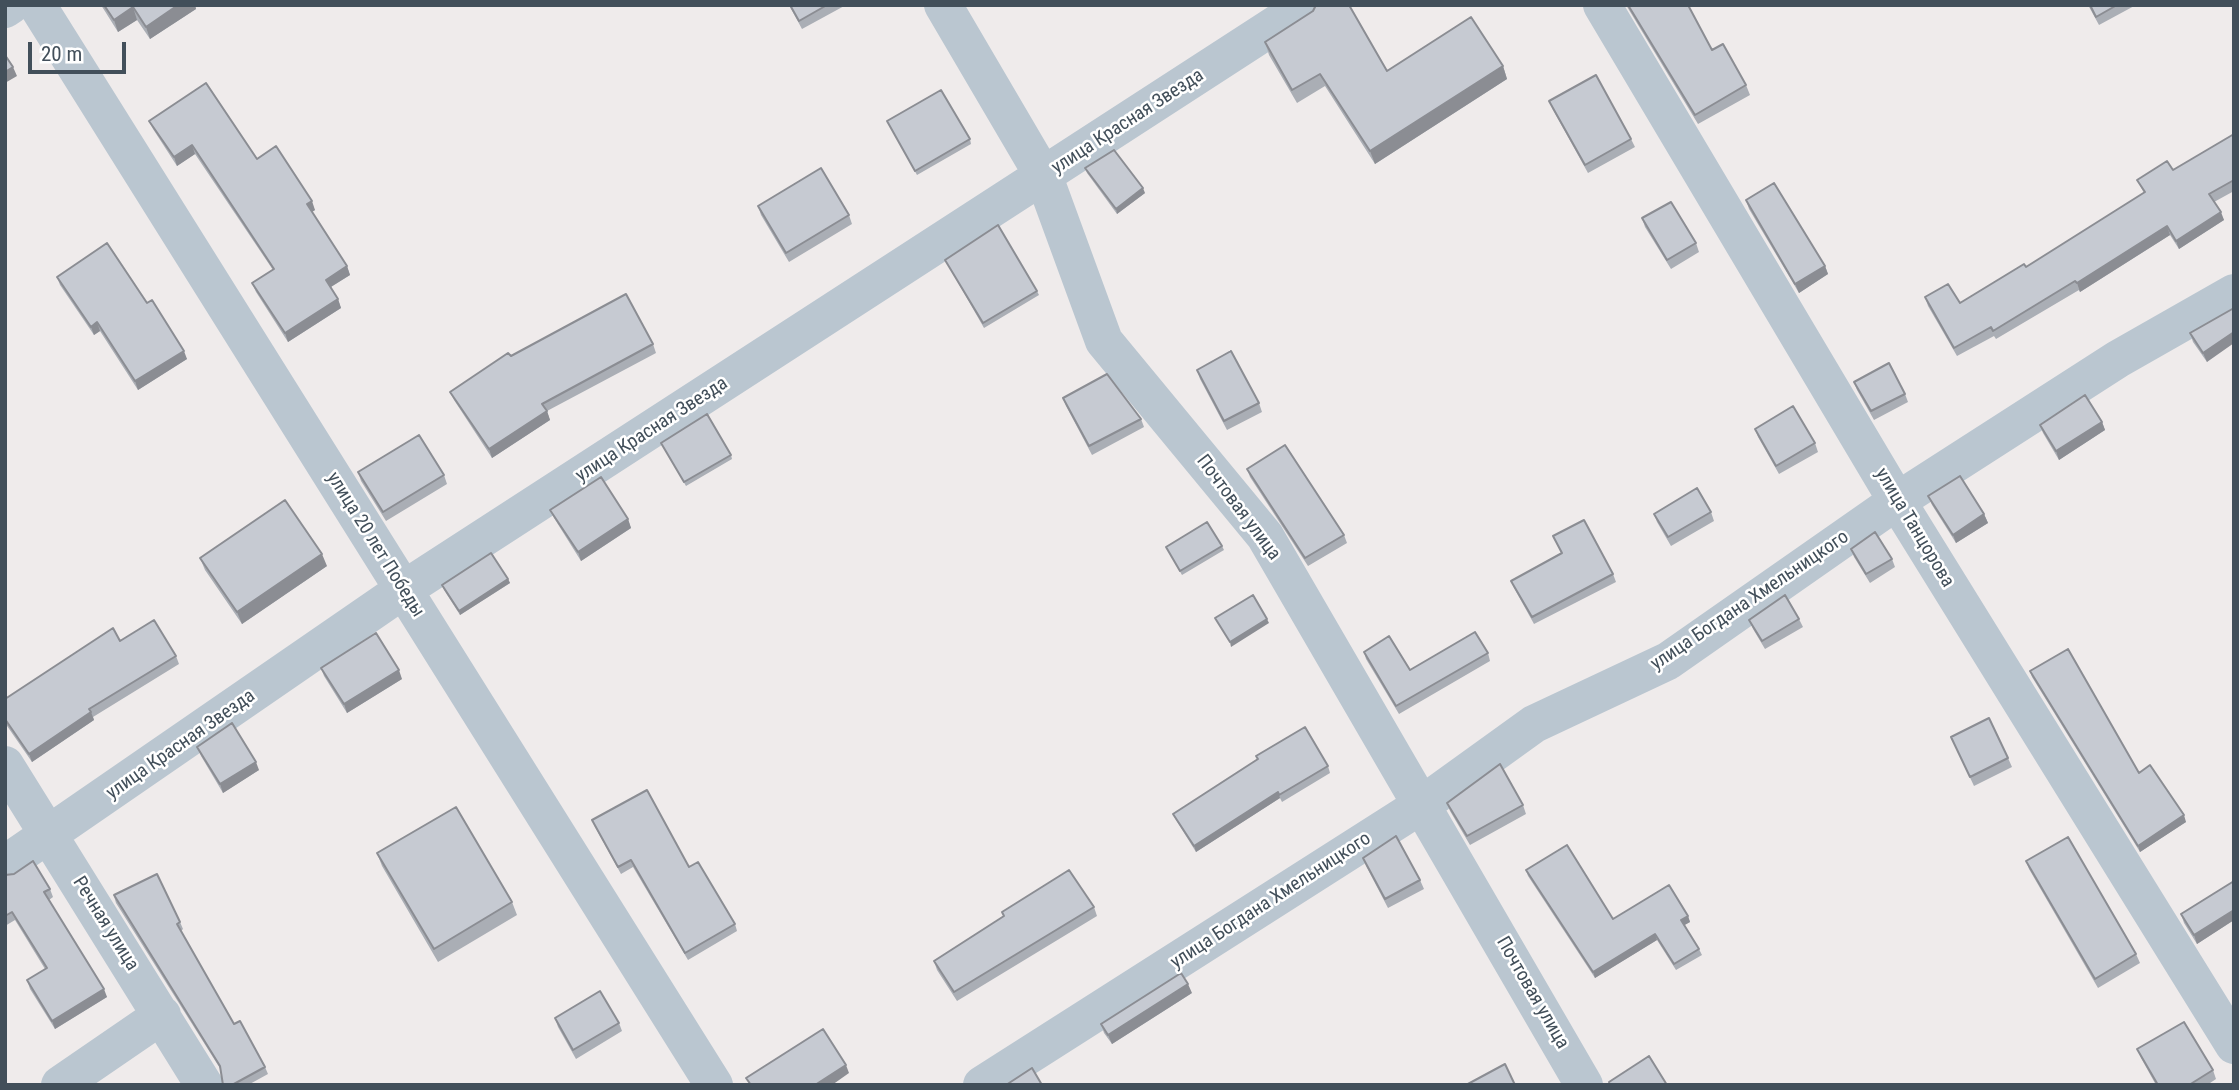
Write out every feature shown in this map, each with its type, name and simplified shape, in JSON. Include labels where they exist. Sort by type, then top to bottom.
[{"type":"street","points":[[5,9],[11,5]]},
{"type":"street","name":"улица 20 лет Победы","points":[[37,5],[714,1085]]},
{"type":"street","name":"Почтовая улица","points":[[943,5],[1044,177],[1104,341],[1265,536],[1584,1085]]},
{"type":"street","name":"улица Красная Звезда","points":[[5,864],[403,590],[1306,5]]},
{"type":"street","name":"улица Танцорова","points":[[1602,5],[1897,501],[2234,1045]]},
{"type":"street","name":"улица Богдана Хмельницкого","points":[[982,1085],[1423,804],[1534,724],[1668,661],[1897,501],[2118,359],[2234,293]]},
{"type":"street","name":"Речная улица","points":[[5,765],[204,1085]]},
{"type":"street","points":[[60,1085],[162,1016]]},
{"type":"building","points":[[104,5],[178,5],[146,27],[133,7],[114,20]]},
{"type":"building","points":[[790,5],[827,5],[799,21]]},
{"type":"building","points":[[1316,5],[1349,5],[1387,71],[1471,17],[1503,66],[1370,151],[1320,74],[1292,90],[1265,42],[1313,11]]},
{"type":"building","points":[[1628,5],[1688,5],[1712,50],[1723,44],[1746,85],[1695,115]]},
{"type":"building","points":[[2090,5],[2117,5],[2096,17]]},
{"type":"building","points":[[5,55],[13,67],[5,72]]},
{"type":"building","points":[[1596,75],[1631,139],[1585,165],[1549,101]]},
{"type":"building","points":[[206,83],[257,159],[276,146],[312,201],[307,204],[347,266],[326,280],[338,299],[285,333],[252,283],[274,269],[192,145],[174,157],[149,121]]},
{"type":"building","points":[[941,90],[970,139],[915,171],[887,121]]},
{"type":"building","points":[[2234,134],[2234,180],[2209,194],[2221,212],[2176,241],[2167,226],[2077,283],[2075,281],[1993,331],[1991,327],[1954,348],[1925,297],[1948,284],[1960,303],[2024,264],[2026,267],[2145,192],[2137,180],[2167,161],[2173,170]]},
{"type":"building","points":[[1114,150],[1143,188],[1116,209],[1085,168]]},
{"type":"building","points":[[821,168],[849,215],[786,253],[758,206]]},
{"type":"building","points":[[1774,183],[1825,266],[1795,284],[1746,200]]},
{"type":"building","points":[[1671,202],[1696,243],[1667,260],[1642,218]]},
{"type":"building","points":[[998,225],[1037,291],[983,323],[945,260]]},
{"type":"building","points":[[107,243],[147,303],[152,300],[184,351],[135,381],[97,322],[91,327],[57,277]]},
{"type":"building","points":[[626,294],[653,344],[542,404],[547,411],[489,449],[450,392],[508,353],[511,356]]},
{"type":"building","points":[[2234,308],[2234,332],[2203,353],[2190,333]]},
{"type":"building","points":[[1231,351],[1259,403],[1224,421],[1197,370]]},
{"type":"building","points":[[1889,363],[1905,394],[1871,411],[1854,382]]},
{"type":"building","points":[[1107,374],[1141,419],[1089,446],[1063,398]]},
{"type":"building","points":[[2085,395],[2102,422],[2056,451],[2040,425]]},
{"type":"building","points":[[1793,406],[1815,443],[1776,466],[1755,429]]},
{"type":"building","points":[[707,414],[731,455],[684,482],[661,443]]},
{"type":"building","points":[[419,435],[444,475],[383,512],[358,472]]},
{"type":"building","points":[[1285,445],[1344,535],[1305,558],[1247,469]]},
{"type":"building","points":[[1960,476],[1984,514],[1953,535],[1928,496]]},
{"type":"building","points":[[601,477],[628,519],[578,552],[550,510]]},
{"type":"building","points":[[1697,488],[1711,512],[1668,537],[1654,514]]},
{"type":"building","points":[[285,500],[322,554],[237,612],[200,558]]},
{"type":"building","points":[[1584,520],[1613,574],[1532,617],[1511,581],[1562,553],[1553,536]]},
{"type":"building","points":[[1207,522],[1222,546],[1180,571],[1166,547]]},
{"type":"building","points":[[1875,532],[1892,559],[1866,574],[1851,549]]},
{"type":"building","points":[[491,553],[508,579],[459,611],[442,585]]},
{"type":"building","points":[[1253,595],[1267,619],[1230,642],[1215,618]]},
{"type":"building","points":[[1785,595],[1799,619],[1762,641],[1749,620]]},
{"type":"building","points":[[154,620],[176,656],[89,709],[91,712],[29,754],[5,719],[5,699],[113,628],[120,641]]},
{"type":"building","points":[[1475,632],[1488,653],[1396,706],[1364,652],[1389,636],[1410,670]]},
{"type":"building","points":[[376,633],[399,670],[344,704],[321,668]]},
{"type":"building","points":[[2068,649],[2139,773],[2150,765],[2184,815],[2138,846],[2030,671]]},
{"type":"building","points":[[1989,718],[2008,758],[1970,777],[1951,737]]},
{"type":"building","points":[[232,723],[256,762],[220,784],[197,747]]},
{"type":"building","points":[[1305,727],[1328,766],[1279,795],[1278,792],[1194,846],[1173,814],[1258,759],[1256,756]]},
{"type":"building","points":[[1500,764],[1523,805],[1467,836],[1447,803]]},
{"type":"building","points":[[647,790],[689,867],[698,862],[735,924],[685,953],[631,860],[618,867],[592,820]]},
{"type":"building","points":[[456,807],[512,902],[434,949],[377,853]]},
{"type":"building","points":[[1396,836],[1420,880],[1385,899],[1363,858]]},
{"type":"building","points":[[2068,837],[2136,954],[2095,979],[2026,861]]},
{"type":"building","points":[[1567,845],[1613,919],[1669,885],[1688,916],[1681,920],[1699,949],[1674,964],[1655,934],[1593,972],[1526,870]]},
{"type":"building","points":[[33,861],[50,889],[44,892],[104,989],[52,1021],[27,980],[47,968],[12,912],[5,916],[5,875],[14,874]]},
{"type":"building","points":[[1069,870],[1094,907],[954,992],[934,961],[1004,916],[1002,912]]},
{"type":"building","points":[[157,874],[180,922],[177,924],[234,1024],[240,1021],[265,1067],[232,1085],[223,1085],[220,1066],[114,895]]},
{"type":"building","points":[[2234,881],[2234,910],[2194,935],[2181,914]]},
{"type":"building","points":[[1181,973],[1188,984],[1108,1035],[1101,1024]]},
{"type":"building","points":[[600,991],[619,1023],[573,1050],[555,1018]]},
{"type":"building","points":[[2184,1022],[2213,1070],[2189,1085],[2158,1085],[2137,1049]]},
{"type":"building","points":[[823,1029],[846,1065],[815,1085],[751,1085],[746,1078]]},
{"type":"building","points":[[1649,1056],[1667,1085],[1610,1085],[1609,1082]]},
{"type":"building","points":[[1505,1064],[1515,1085],[1466,1085]]},
{"type":"building","points":[[1032,1068],[1042,1085],[1006,1085]]}]
